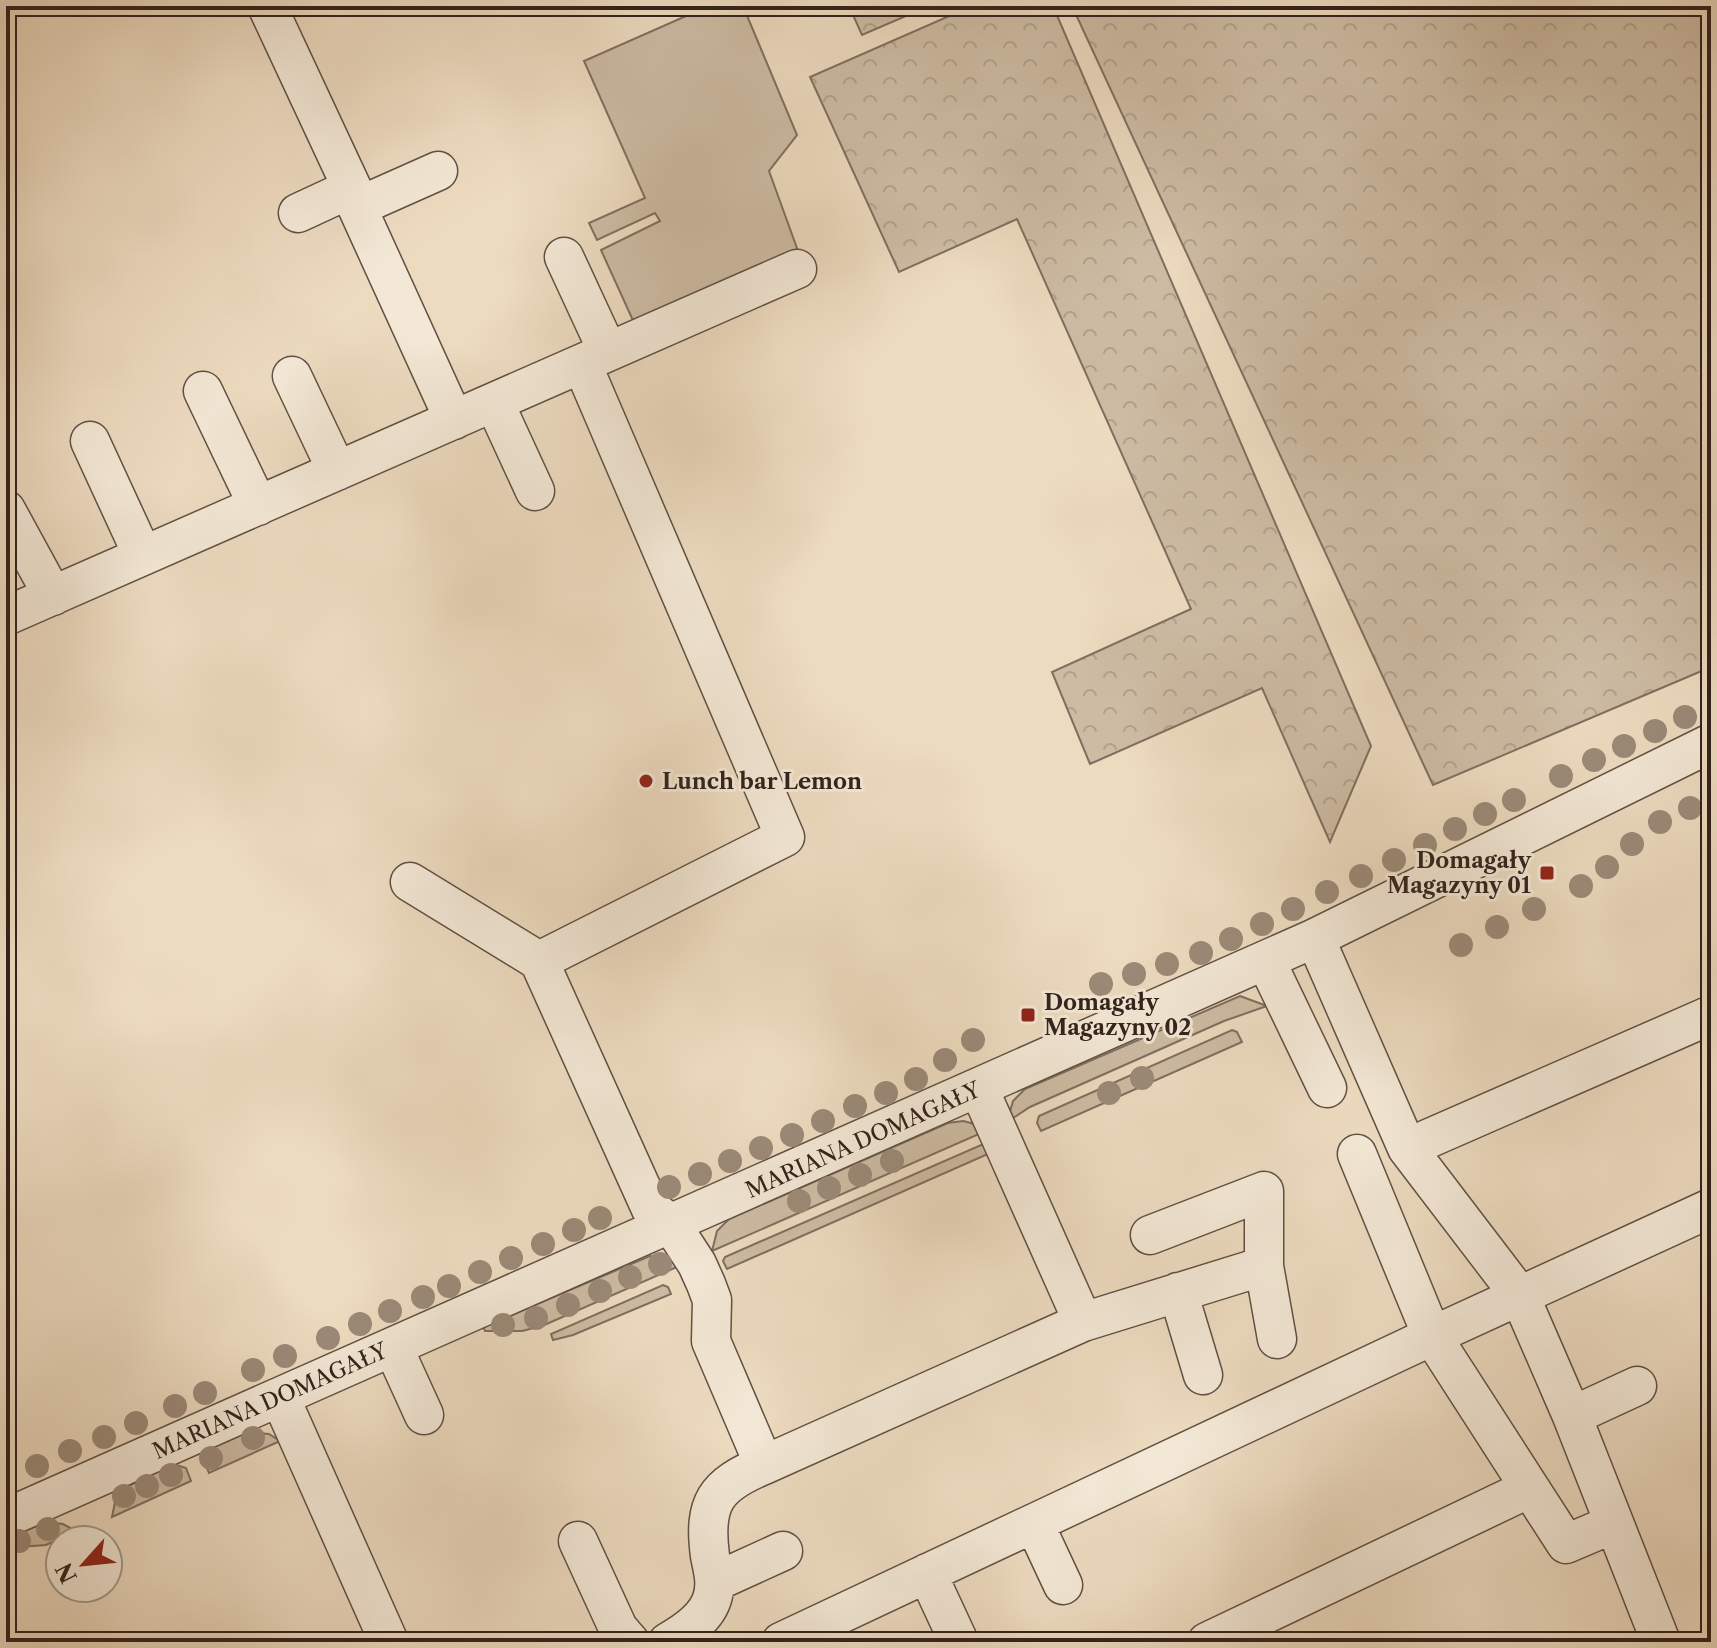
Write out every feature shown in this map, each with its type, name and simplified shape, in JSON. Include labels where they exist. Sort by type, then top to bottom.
[{"type":"street","points":[[267,6],[454,420]]},
{"type":"street","points":[[298,213],[438,171]]},
{"type":"street","points":[[539,961],[785,837],[595,358],[564,257]]},
{"type":"street","points":[[6,616],[797,269]]},
{"type":"street","points":[[292,376],[337,471]]},
{"type":"street","points":[[203,391],[258,506]]},
{"type":"street","points":[[494,402],[535,491]]},
{"type":"street","points":[[90,441],[143,556]]},
{"type":"street","points":[[6,510],[53,596]]},
{"type":"street","name":"MARIANA DOMAGAŁY","points":[[6,1518],[1266,961],[1711,743]]},
{"type":"street","points":[[410,882],[539,961],[651,1209],[671,1224],[697,1264],[712,1300],[711,1341],[764,1465]]},
{"type":"street","points":[[1315,938],[1407,1148],[1520,1296],[1572,1416],[1661,1642]]},
{"type":"street","points":[[1266,961],[1327,1088]]},
{"type":"street","points":[[1407,1148],[1711,1015]]},
{"type":"street","points":[[979,1089],[1083,1322]]},
{"type":"street","points":[[1357,1154],[1432,1336],[1566,1544],[1613,1524]]},
{"type":"street","points":[[1150,1235],[1264,1191],[1264,1266],[1277,1339]]},
{"type":"street","points":[[781,1642],[1711,1208]]},
{"type":"street","points":[[668,1642],[698,1621],[711,1602],[715,1582],[708,1532],[709,1509],[722,1490],[741,1474],[1083,1322],[1264,1266]]},
{"type":"street","points":[[1178,1292],[1203,1375]]},
{"type":"street","points":[[393,1347],[424,1415]]},
{"type":"street","points":[[1572,1416],[1637,1386]]},
{"type":"street","points":[[280,1397],[389,1642]]},
{"type":"street","points":[[1207,1642],[1530,1488]]},
{"type":"street","points":[[1034,1523],[1063,1585]]},
{"type":"street","points":[[578,1541],[618,1628],[630,1642]]},
{"type":"street","points":[[715,1582],[783,1551]]},
{"type":"street","points":[[927,1573],[959,1642]]},
{"type":"green space","points":[[690,6],[743,6],[797,135],[769,171],[798,251],[635,325],[601,250],[660,221],[655,213],[597,240],[589,223],[645,198],[584,61],[693,13]]},
{"type":"green space","points":[[849,6],[929,6],[862,35]]},
{"type":"green space","points":[[972,6],[1053,6],[1371,746],[1330,842],[1262,688],[1090,764],[1052,672],[1191,609],[1017,219],[899,272],[810,77]]},
{"type":"green space","points":[[1072,6],[1711,6],[1711,667],[1433,785]]},
{"type":"green space","points":[[1240,996],[1267,1006],[1224,1021],[1030,1107],[1007,1122],[1013,1101],[1025,1089]]},
{"type":"green space","points":[[1232,1030],[1237,1032],[1242,1042],[1041,1131],[1037,1123],[1039,1116]]},
{"type":"green space","points":[[963,1121],[986,1131],[712,1251],[717,1231],[729,1219],[948,1123]]},
{"type":"green space","points":[[981,1145],[985,1146],[988,1154],[727,1269],[723,1261],[725,1257]]},
{"type":"green space","points":[[650,1256],[666,1258],[679,1266],[542,1326],[522,1331],[485,1331],[483,1327]]},
{"type":"green space","points":[[663,1285],[668,1287],[671,1294],[573,1335],[553,1340],[551,1334]]},
{"type":"green space","points":[[247,1432],[269,1434],[280,1441],[209,1473],[204,1461],[207,1450]]},
{"type":"green space","points":[[173,1464],[186,1468],[191,1481],[112,1517],[120,1490]]},
{"type":"green space","points":[[47,1522],[63,1524],[44,1524],[44,1545],[6,1548],[6,1538]]},
{"type":"place","name":"Lunch bar Lemon","points":[[646,781]]},
{"type":"place","name":"Domagały Magazyny 01","points":[[1547,873]]},
{"type":"place","name":"Domagały Magazyny 02","points":[[1028,1015]]}]
